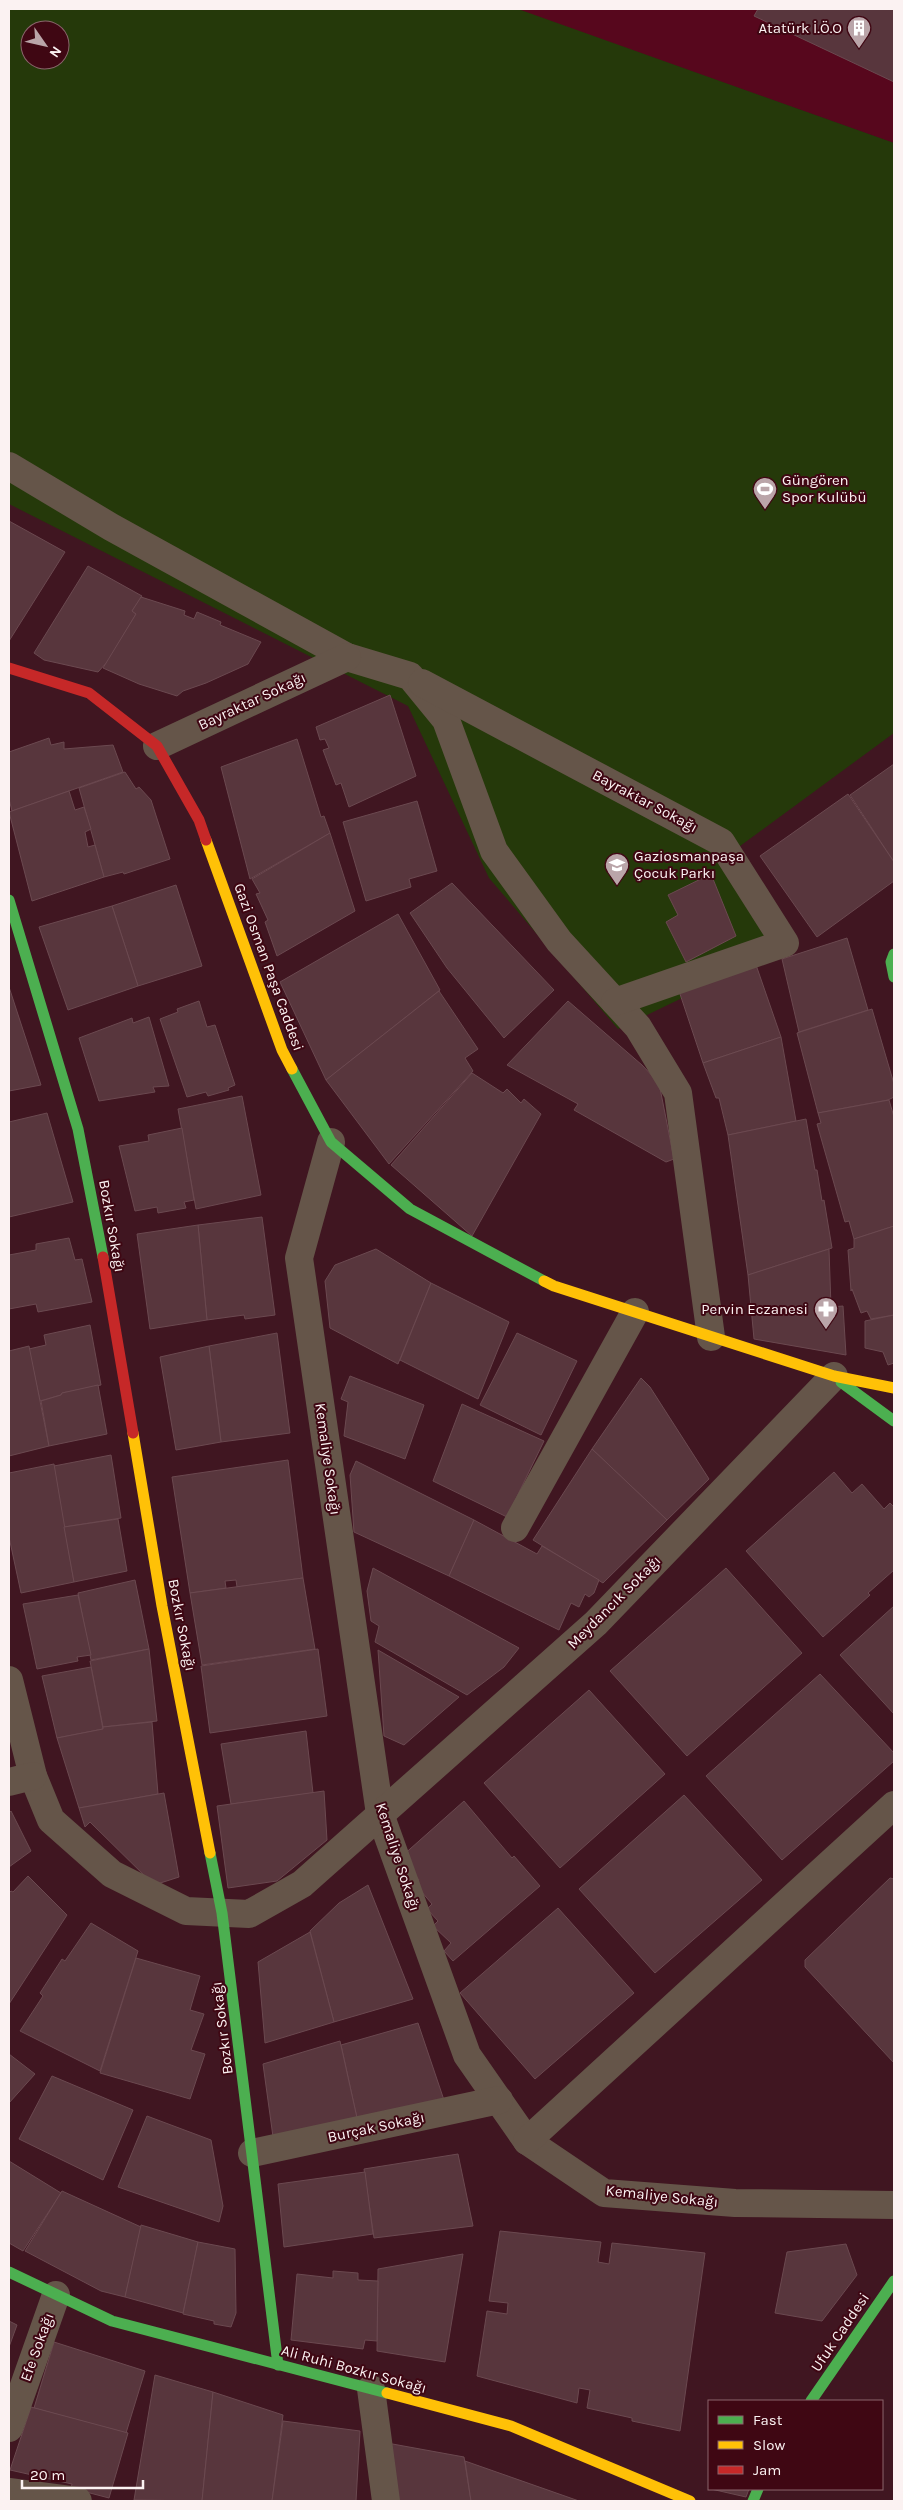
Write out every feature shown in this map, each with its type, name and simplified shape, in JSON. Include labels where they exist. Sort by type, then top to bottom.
[{"type":"street","points":[[9,466],[119,532],[347,657],[410,676],[446,720],[494,851],[559,941],[638,1027],[678,1093],[711,1337]]},
{"type":"street","name":"Bayraktar Sokağı","points":[[157,746],[347,657]]},
{"type":"street","name":"Gazi Osman Paşa Caddesi","points":[[9,668],[89,693],[157,746],[199,820],[282,1050],[331,1142],[410,1208],[554,1286],[834,1376]]},
{"type":"street","name":"Bayraktar Sokağı","points":[[410,676],[721,842],[785,943],[615,1002]]},
{"type":"street","name":"Bozkır Sokağı","points":[[9,900],[78,1129],[162,1606],[222,1913],[278,2365]]},
{"type":"street","points":[[894,954],[891,962],[894,977]]},
{"type":"street","name":"Kemaliye Sokağı","points":[[331,1142],[298,1258],[380,1814],[467,2055],[527,2142],[604,2193],[735,2203],[894,2205]]},
{"type":"street","points":[[515,1528],[635,1312]]},
{"type":"street","points":[[834,1376],[894,1388]]},
{"type":"street","points":[[834,1376],[894,1420]]},
{"type":"street","name":"Meydancık Sokağı","points":[[9,1680],[21,1779],[50,1820],[112,1874],[186,1911],[249,1914],[302,1884],[596,1623],[834,1376]]},
{"type":"street","points":[[527,2142],[894,1805]]},
{"type":"street","name":"Burçak Sokağı","points":[[252,2153],[499,2100]]},
{"type":"street","name":"Ali Ruhi Bozkır Sokağı","points":[[9,2272],[112,2321],[511,2426],[690,2501]]},
{"type":"street","name":"Ufuk Caddesi","points":[[812,2400],[894,2281]]},
{"type":"street","name":"Efe Sokağı","points":[[9,2428],[56,2294]]},
{"type":"street","points":[[371,2389],[386,2501]]},
{"type":"street","points":[[9,2492],[78,2501]]},
{"type":"shaded area","points":[[894,9],[894,143],[518,10]]},
{"type":"green space","points":[[9,9],[518,9],[894,143],[894,733],[736,849],[788,947],[618,1029],[489,878],[408,706],[9,504]]},
{"type":"building","name":"Atatürk İ.Ö.O","points":[[758,9],[894,9],[894,82],[754,16]]},
{"type":"building","points":[[9,521],[65,552],[9,641]]},
{"type":"building","points":[[88,566],[142,596],[132,611],[136,614],[108,661],[98,672],[44,660],[34,653]]},
{"type":"building","points":[[141,597],[185,611],[184,615],[194,619],[197,612],[221,622],[220,625],[261,642],[248,664],[183,691],[177,696],[139,684],[103,668],[136,614],[132,611]]},
{"type":"building","points":[[390,695],[416,776],[349,807],[341,783],[336,785],[323,750],[329,748],[325,739],[320,740],[316,727]]},
{"type":"building","points":[[49,738],[51,745],[64,742],[64,749],[113,745],[123,772],[12,811],[9,799],[9,752]]},
{"type":"building","points":[[297,739],[321,817],[324,816],[330,833],[250,879],[221,767]]},
{"type":"building","points":[[894,764],[894,862],[850,795]]},
{"type":"building","points":[[125,772],[136,789],[139,787],[151,800],[170,859],[124,874],[123,872],[104,877],[79,788]]},
{"type":"building","points":[[69,791],[75,810],[84,807],[91,829],[85,832],[88,847],[95,845],[104,877],[32,901],[9,812]]},
{"type":"building","points":[[848,794],[894,862],[894,881],[817,937],[760,856]]},
{"type":"building","points":[[417,801],[437,871],[409,879],[411,887],[366,901],[343,822]]},
{"type":"building","points":[[330,833],[355,911],[277,956],[265,922],[268,920],[256,894],[260,893],[252,879]]},
{"type":"building","points":[[711,874],[736,936],[686,962],[666,922],[678,915],[668,895]]},
{"type":"building","points":[[452,883],[554,990],[504,1038],[447,968],[410,913]]},
{"type":"building","points":[[176,885],[202,966],[138,986],[112,906]]},
{"type":"building","points":[[112,906],[138,986],[68,1010],[39,927]]},
{"type":"building","points":[[398,914],[440,990],[326,1080],[280,982]]},
{"type":"building","points":[[847,938],[868,1010],[799,1032],[782,959]]},
{"type":"building","points":[[755,962],[781,1037],[703,1063],[678,988]]},
{"type":"building","points":[[9,987],[41,1085],[9,1091]]},
{"type":"building","points":[[439,991],[478,1049],[465,1058],[473,1071],[389,1164],[326,1080]]},
{"type":"building","points":[[199,1001],[207,1027],[215,1025],[235,1085],[228,1088],[229,1090],[208,1096],[206,1092],[187,1097],[160,1019],[178,1012],[177,1009]]},
{"type":"building","points":[[568,1001],[642,1065],[659,1083],[674,1159],[666,1162],[574,1110],[578,1104],[507,1065]]},
{"type":"building","points":[[872,1009],[894,1084],[894,1097],[888,1100],[818,1113],[797,1033]]},
{"type":"building","points":[[149,1017],[169,1086],[153,1087],[155,1092],[99,1101],[79,1038],[132,1018],[133,1023]]},
{"type":"building","points":[[781,1037],[796,1121],[728,1135],[719,1098],[716,1098],[703,1063]]},
{"type":"building","points":[[472,1073],[503,1093],[507,1089],[521,1103],[524,1099],[541,1114],[472,1236],[391,1165]]},
{"type":"building","points":[[242,1096],[261,1195],[196,1209],[178,1109]]},
{"type":"building","points":[[889,1100],[894,1117],[894,1226],[854,1239],[849,1221],[845,1222],[817,1124],[821,1123],[818,1113]]},
{"type":"building","points":[[47,1113],[73,1202],[9,1217],[9,1122]]},
{"type":"building","points":[[806,1119],[815,1170],[817,1170],[822,1201],[824,1200],[832,1248],[748,1275],[728,1135]]},
{"type":"building","points":[[182,1128],[194,1200],[184,1202],[186,1208],[158,1213],[157,1207],[135,1211],[119,1146],[149,1141],[148,1135]]},
{"type":"building","points":[[262,1217],[275,1315],[245,1319],[244,1315],[207,1320],[198,1225]]},
{"type":"building","points":[[198,1225],[207,1320],[150,1329],[137,1234]]},
{"type":"building","points":[[894,1226],[894,1315],[871,1319],[867,1311],[861,1313],[852,1289],[851,1291],[848,1250],[854,1248],[854,1239]]},
{"type":"building","points":[[69,1238],[75,1260],[82,1259],[92,1302],[38,1312],[36,1304],[9,1309],[9,1255],[36,1250],[36,1244]]},
{"type":"building","points":[[376,1249],[431,1283],[398,1364],[330,1328],[325,1281],[335,1265]]},
{"type":"building","points":[[829,1249],[831,1307],[843,1306],[846,1355],[754,1339],[748,1275]]},
{"type":"building","points":[[431,1283],[509,1322],[478,1399],[400,1360]]},
{"type":"building","points":[[894,1315],[894,1363],[888,1365],[883,1352],[865,1348],[865,1321]]},
{"type":"building","points":[[90,1325],[101,1385],[62,1393],[61,1395],[40,1401],[29,1349],[46,1345],[44,1335]]},
{"type":"building","points":[[277,1333],[290,1433],[221,1442],[209,1346]]},
{"type":"building","points":[[517,1333],[577,1361],[541,1435],[480,1405]]},
{"type":"building","points":[[29,1346],[49,1446],[9,1456],[9,1351]]},
{"type":"building","points":[[209,1346],[221,1442],[176,1450],[160,1357]]},
{"type":"building","points":[[350,1376],[424,1405],[405,1459],[344,1436],[348,1402],[341,1399]]},
{"type":"building","points":[[641,1378],[650,1387],[709,1479],[667,1520],[592,1449]]},
{"type":"building","points":[[98,1385],[107,1434],[49,1446],[41,1401],[61,1395],[62,1393]]},
{"type":"building","points":[[462,1404],[544,1441],[507,1517],[433,1481]]},
{"type":"building","points":[[592,1449],[667,1520],[603,1583],[533,1540]]},
{"type":"building","points":[[111,1455],[121,1518],[64,1527],[54,1466]]},
{"type":"building","points":[[288,1460],[303,1578],[237,1587],[236,1580],[225,1581],[226,1588],[190,1593],[172,1477]]},
{"type":"building","points":[[356,1461],[474,1520],[449,1576],[354,1532],[350,1475]]},
{"type":"building","points":[[54,1464],[74,1582],[21,1593],[9,1537],[9,1473]]},
{"type":"building","points":[[834,1472],[852,1493],[862,1484],[884,1509],[890,1503],[894,1507],[894,1570],[868,1593],[870,1595],[823,1637],[746,1551]]},
{"type":"building","points":[[118,1519],[127,1571],[74,1582],[64,1527]]},
{"type":"building","points":[[474,1520],[537,1554],[542,1546],[599,1580],[594,1593],[589,1597],[585,1594],[579,1607],[571,1603],[559,1630],[449,1576]]},
{"type":"building","points":[[373,1568],[519,1648],[504,1667],[467,1695],[375,1642],[379,1626],[371,1621],[367,1591]]},
{"type":"building","points":[[726,1568],[802,1653],[687,1756],[610,1671]]},
{"type":"building","points":[[303,1578],[315,1649],[202,1665],[190,1593]]},
{"type":"building","points":[[135,1580],[149,1649],[91,1660],[78,1593]]},
{"type":"building","points":[[78,1595],[91,1655],[77,1657],[78,1661],[37,1669],[23,1604]]},
{"type":"building","points":[[894,1606],[894,1714],[840,1655]]},
{"type":"building","points":[[149,1649],[157,1721],[103,1727],[90,1661]]},
{"type":"building","points":[[318,1649],[327,1716],[210,1733],[201,1666]]},
{"type":"building","points":[[378,1650],[459,1697],[404,1745],[384,1736]]},
{"type":"building","points":[[91,1667],[103,1729],[57,1738],[42,1676]]},
{"type":"building","points":[[820,1674],[894,1753],[894,1761],[782,1860],[706,1776]]},
{"type":"building","points":[[589,1690],[665,1774],[560,1868],[484,1783]]},
{"type":"building","points":[[152,1722],[158,1794],[79,1808],[57,1738],[103,1729],[103,1727]]},
{"type":"building","points":[[306,1731],[313,1793],[231,1804],[221,1744]]},
{"type":"building","points":[[324,1791],[327,1840],[277,1881],[228,1888],[217,1806]]},
{"type":"building","points":[[164,1793],[179,1877],[154,1885],[90,1822],[85,1827],[79,1808]]},
{"type":"building","points":[[684,1795],[762,1880],[655,1973],[579,1889]]},
{"type":"building","points":[[464,1801],[512,1858],[514,1856],[540,1886],[453,1961],[444,1951],[451,1943],[433,1926],[438,1921],[427,1909],[432,1904],[415,1884],[419,1880],[401,1857]]},
{"type":"building","points":[[11,1811],[31,1851],[9,1867],[9,1813]]},
{"type":"building","points":[[28,1876],[67,1915],[9,2004],[9,1893],[13,1892]]},
{"type":"building","points":[[890,1878],[894,1879],[894,2063],[805,1967],[805,1960]]},
{"type":"building","points":[[368,1885],[413,1999],[334,2022],[310,1931],[339,1903]]},
{"type":"building","points":[[558,1908],[634,1993],[535,2079],[460,1993]]},
{"type":"building","points":[[91,1923],[138,1951],[100,2071],[20,2031],[43,1996],[40,1993],[62,1959],[65,1961]]},
{"type":"building","points":[[310,1932],[334,2022],[265,2043],[258,1962]]},
{"type":"building","points":[[136,1958],[200,1976],[190,2010],[204,2014],[191,2050],[205,2054],[190,2099],[100,2073]]},
{"type":"building","points":[[418,2023],[447,2109],[359,2127],[341,2045]]},
{"type":"building","points":[[340,2041],[359,2127],[274,2144],[263,2064]]},
{"type":"building","points":[[9,2054],[35,2074],[9,2103]]},
{"type":"building","points":[[52,2076],[133,2110],[103,2180],[19,2139]]},
{"type":"building","points":[[147,2116],[211,2140],[223,2206],[219,2222],[118,2187]]},
{"type":"building","points":[[458,2154],[473,2226],[374,2238],[364,2169]]},
{"type":"building","points":[[9,2161],[61,2193],[23,2251],[9,2243]]},
{"type":"building","points":[[365,2172],[373,2234],[284,2247],[278,2184]]},
{"type":"building","points":[[62,2191],[141,2227],[125,2297],[101,2291],[25,2251]]},
{"type":"building","points":[[141,2225],[198,2242],[183,2313],[125,2297]]},
{"type":"building","points":[[500,2231],[601,2242],[598,2262],[609,2264],[612,2243],[705,2253],[680,2431],[632,2421],[632,2418],[587,2408],[590,2390],[579,2388],[577,2403],[477,2376],[487,2311],[507,2314],[508,2303],[489,2301]]},
{"type":"building","points":[[198,2242],[235,2249],[236,2313],[231,2327],[214,2324],[214,2321],[183,2314]]},
{"type":"building","points":[[846,2244],[857,2275],[822,2321],[775,2313],[787,2252]]},
{"type":"building","points":[[463,2254],[445,2362],[377,2351],[378,2269]]},
{"type":"building","points":[[333,2271],[358,2273],[358,2280],[378,2281],[377,2341],[365,2340],[363,2349],[291,2340],[297,2274],[333,2278]]},
{"type":"building","points":[[9,2321],[17,2325],[9,2347]]},
{"type":"building","points":[[54,2342],[145,2371],[126,2433],[34,2408]]},
{"type":"building","points":[[155,2375],[213,2392],[202,2501],[134,2500]]},
{"type":"building","points":[[213,2392],[283,2415],[272,2501],[202,2501]]},
{"type":"building","points":[[31,2407],[128,2433],[109,2498],[71,2488],[72,2484],[10,2470]]},
{"type":"building","points":[[283,2421],[360,2431],[356,2501],[272,2501]]},
{"type":"building","points":[[387,2443],[464,2457],[471,2501],[394,2501]]},
{"type":"building","points":[[465,2461],[579,2501],[471,2501]]},
{"type":"building","points":[[715,2490],[749,2490],[746,2497]]},
{"type":"traffic: fast","points":[[9,900],[78,1129],[103,1257]]},
{"type":"traffic: fast","points":[[894,954],[891,962],[894,977]]},
{"type":"traffic: fast","points":[[292,1069],[331,1142],[410,1209],[544,1281]]},
{"type":"traffic: fast","points":[[841,1382],[894,1421]]},
{"type":"traffic: fast","points":[[210,1853],[222,1913],[278,2365]]},
{"type":"traffic: fast","points":[[9,2272],[112,2321],[387,2393]]},
{"type":"traffic: fast","points":[[812,2400],[894,2281]]},
{"type":"traffic: fast","points":[[753,2501],[758,2490]]},
{"type":"traffic: slow","points":[[206,840],[282,1050],[292,1069]]},
{"type":"traffic: slow","points":[[544,1281],[554,1286],[834,1376],[894,1388]]},
{"type":"traffic: slow","points":[[133,1433],[162,1606],[210,1853]]},
{"type":"traffic: slow","points":[[387,2393],[511,2426],[690,2501]]},
{"type":"traffic: jam","points":[[9,668],[89,693],[157,746],[199,820],[206,840]]},
{"type":"traffic: jam","points":[[103,1257],[133,1433]]},
{"type":"place","name":"Atatürk İ.Ö.O","points":[[859,49]]},
{"type":"place","name":"Güngören Spor Kulübü","points":[[765,510]]},
{"type":"place","name":"Gaziosmanpaşa Çocuk Parkı","points":[[617,886]]},
{"type":"place","name":"Pervin Eczanesi","points":[[826,1330]]}]
